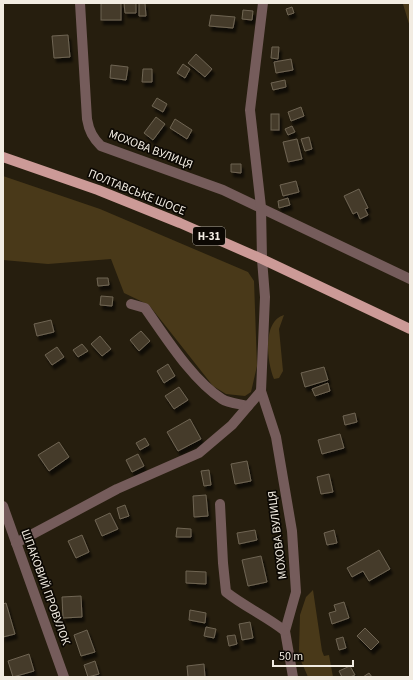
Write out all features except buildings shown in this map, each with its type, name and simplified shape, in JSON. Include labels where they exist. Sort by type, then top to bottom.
[{"type":"main road","name":"ПОЛТАВСЬКЕ ШОСЕ","points":[[3,157],[98,190],[262,259],[405,325],[410,329]]},
{"type":"street","name":"МОХОВА ВУЛИЦЯ","points":[[80,3],[87,119],[89,129],[94,139],[101,146],[223,190],[261,207]]},
{"type":"street","name":"МОХОВА ВУЛИЦЯ","points":[[263,3],[250,110],[261,207],[262,259],[265,297],[261,391],[276,437],[292,531],[296,592],[285,631],[292,677]]},
{"type":"street","points":[[261,207],[309,232],[410,279]]},
{"type":"street","points":[[131,304],[145,308],[170,344],[204,384],[223,400],[248,406]]},
{"type":"street","points":[[16,543],[117,489],[199,453],[232,424],[261,391]]},
{"type":"street","points":[[220,504],[226,592],[240,604],[273,622],[285,631]]},
{"type":"street","name":"ШПАКОВИЙ ПРОВУЛОК","points":[[3,506],[64,677]]},
{"type":"shaded area","points":[[402,3],[410,3],[410,27],[403,4]]},
{"type":"shaded area","points":[[3,176],[100,209],[248,272],[254,281],[257,366],[251,392],[245,396],[226,394],[213,386],[149,305],[124,293],[111,259],[48,264],[3,260]]},
{"type":"shaded area","points":[[284,315],[279,329],[283,371],[279,378],[274,379],[268,353],[269,333],[272,325],[277,319]]},
{"type":"shaded area","points":[[313,590],[322,651],[324,656],[329,655],[333,677],[308,677],[301,661],[299,650],[300,615],[306,597]]}]
